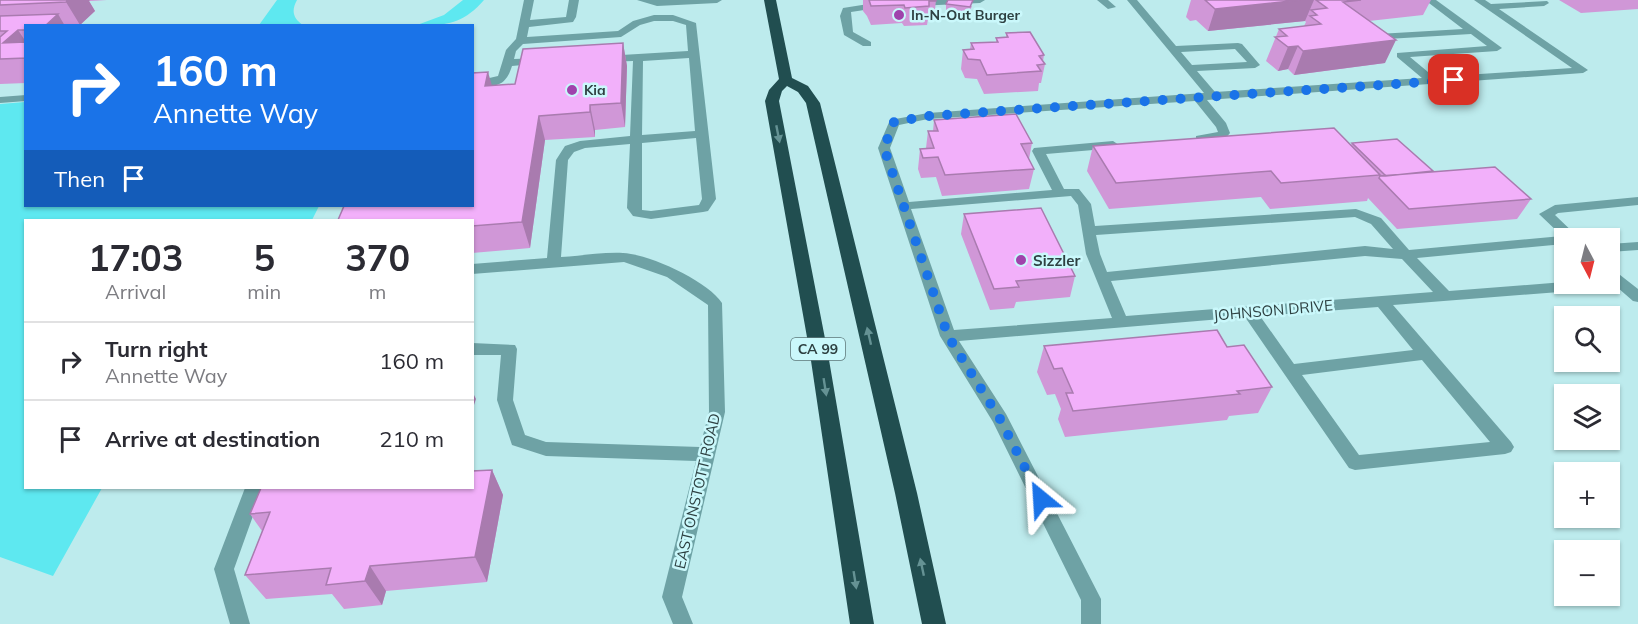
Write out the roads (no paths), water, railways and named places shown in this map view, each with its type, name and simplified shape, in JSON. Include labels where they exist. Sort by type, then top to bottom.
[{"type":"highway","points":[[770,0],[786,80],[803,89],[813,103],[906,492],[934,624]]},
{"type":"highway","name":"CA 99","points":[[786,80],[776,90],[772,101],[819,354],[862,624]]},
{"type":"street","points":[[474,85],[496,82],[503,78],[511,51],[519,41],[529,0]]},
{"type":"street","points":[[524,24],[568,20],[571,17],[574,0]]},
{"type":"street","points":[[645,20],[645,1],[717,0]]},
{"type":"street","points":[[902,4],[980,0]]},
{"type":"street","points":[[1102,0],[1112,7]]},
{"type":"street","points":[[1132,0],[1213,97]]},
{"type":"street","points":[[1401,55],[1497,48],[1430,0]]},
{"type":"street","points":[[1484,3],[1544,3],[1539,0]]},
{"type":"street","points":[[1091,624],[1091,599],[1000,419],[948,336],[884,148],[894,122],[928,116],[1583,70],[1484,3]]},
{"type":"street","points":[[867,44],[848,33],[846,10],[891,5]]},
{"type":"street","points":[[519,41],[621,34],[633,23],[645,20],[681,19],[691,23],[709,199],[703,208],[651,215],[639,213],[634,208],[638,58]]},
{"type":"street","points":[[1432,81],[1378,37],[1473,31]]},
{"type":"street","points":[[1173,50],[1238,45],[1255,65],[1189,69]]},
{"type":"street","points":[[590,59],[694,54]]},
{"type":"street","points":[[506,63],[554,61]]},
{"type":"street","points":[[0,100],[24,98]]},
{"type":"street","points":[[1189,140],[1220,136],[1224,133],[1222,126],[1199,98]]},
{"type":"street","points":[[474,268],[554,262],[562,160],[569,149],[584,144],[701,134]]},
{"type":"street","points":[[1060,194],[1038,151],[1131,144]]},
{"type":"street","points":[[903,206],[1074,192],[1084,204],[1093,254],[1121,322]]},
{"type":"street","points":[[1561,228],[1546,214],[1556,208],[1638,201]]},
{"type":"street","points":[[1089,231],[1356,213],[1376,221],[1445,296]]},
{"type":"street","points":[[1103,277],[1365,251],[1406,255],[1554,241]]},
{"type":"street","points":[[1620,247],[1638,246]]},
{"type":"street","name":"EAST ONSTOTT ROAD","points":[[554,262],[624,257],[646,262],[700,290],[714,303],[717,412],[672,597],[682,624]]},
{"type":"street","points":[[1620,285],[1638,297]]},
{"type":"street","name":"JOHNSON DRIVE","points":[[948,336],[1554,287]]},
{"type":"street","points":[[1249,312],[1355,463],[1505,447],[1381,301]]},
{"type":"street","points":[[474,349],[509,349],[505,400],[518,440],[546,449],[707,454]]},
{"type":"street","points":[[1290,370],[1426,354]]},
{"type":"street","points":[[240,624],[224,569],[254,489]]},
{"type":"place","name":"In-N-Out Burger","points":[[899,15]]},
{"type":"place","name":"Kia","points":[[572,90]]},
{"type":"place","name":"Sizzler","points":[[1021,260]]}]
